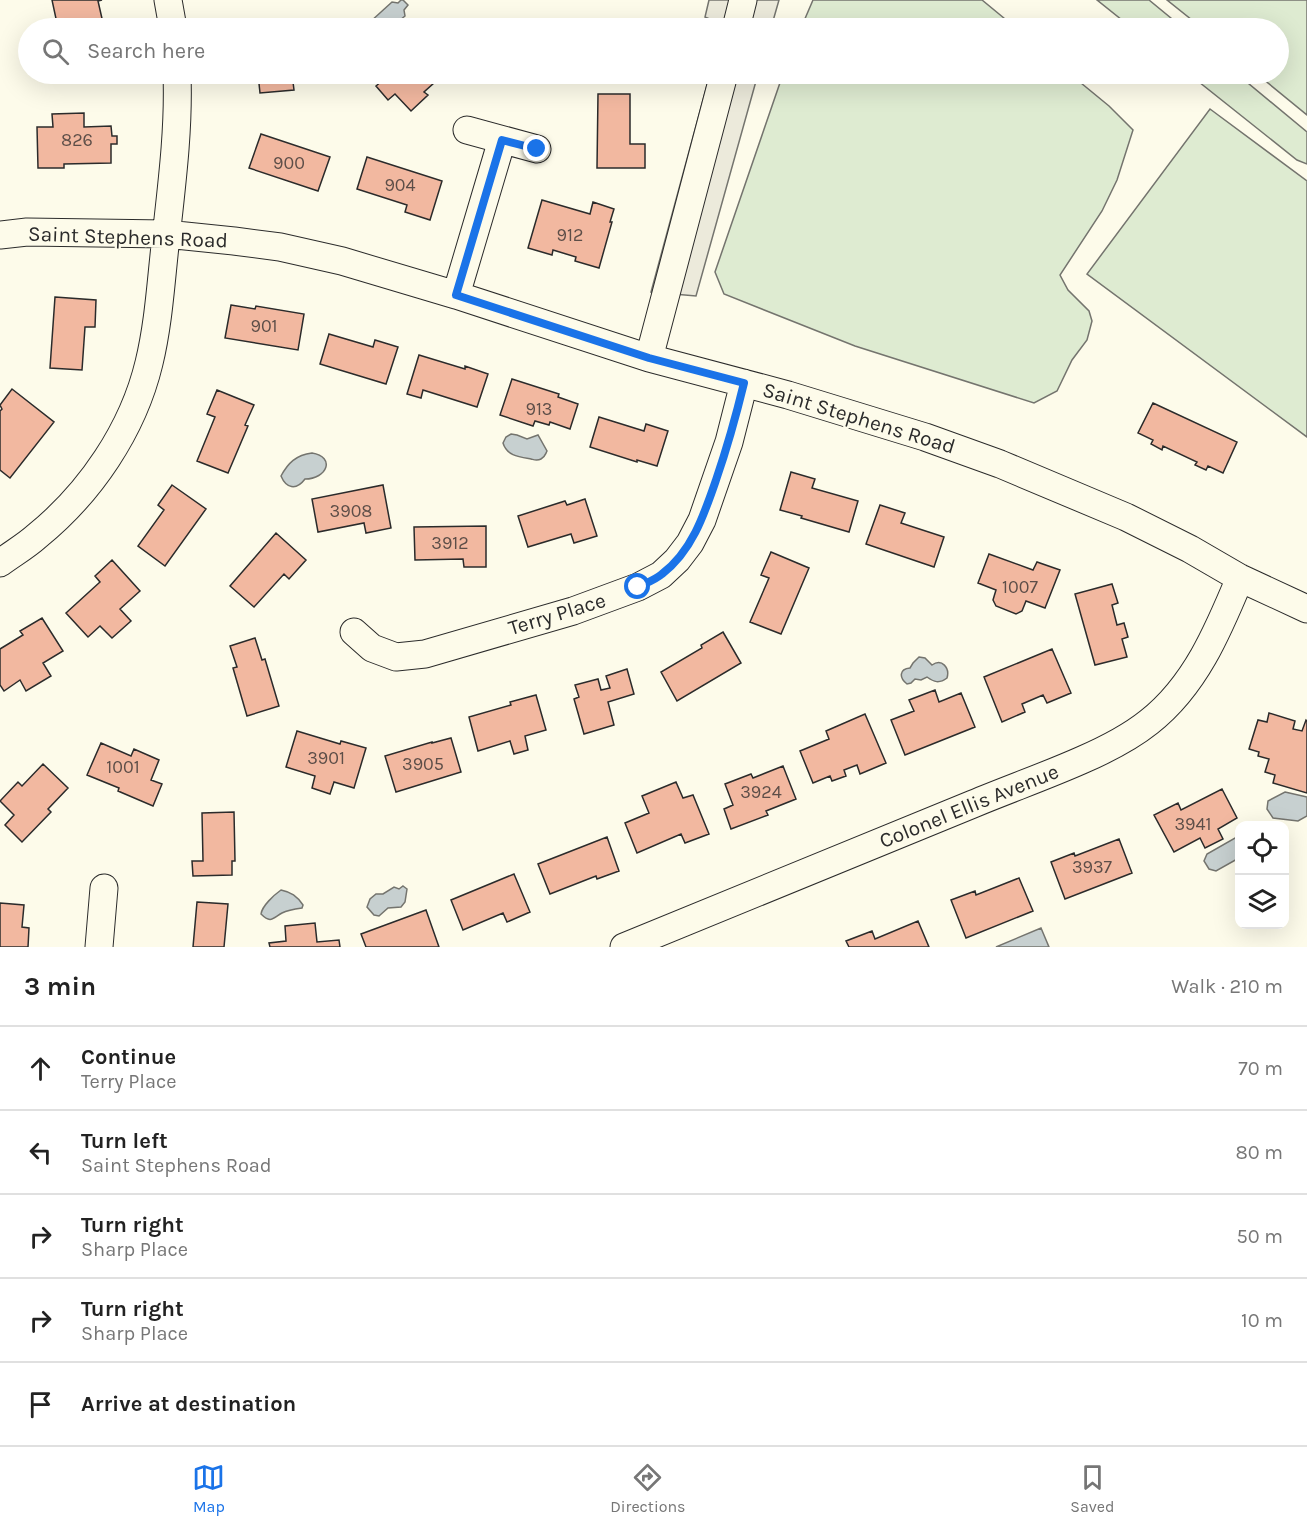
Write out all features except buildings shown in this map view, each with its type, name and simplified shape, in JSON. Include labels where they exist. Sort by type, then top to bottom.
[{"type":"street","points":[[168,0],[171,18]]},
{"type":"street","points":[[739,18],[744,0]]},
{"type":"street","points":[[0,563],[37,537],[76,499],[113,449],[134,408],[149,365],[154,336],[174,154],[178,84]]},
{"type":"street","points":[[649,358],[721,84]]},
{"type":"street","points":[[467,130],[537,149]]},
{"type":"street","points":[[456,295],[502,140]]},
{"type":"street","name":"Saint Stephens Road","points":[[0,235],[27,232],[166,234],[280,247],[342,261],[456,295],[649,358],[789,395],[925,437],[1000,464],[1126,517],[1190,549],[1240,578],[1307,609]]},
{"type":"street","name":"Terry Place","points":[[354,632],[372,648],[396,657],[425,654],[573,611],[638,587],[661,575],[690,543],[702,520],[729,442],[744,383]]},
{"type":"street","name":"Colonel Ellis Avenue","points":[[624,947],[1046,776],[1131,735],[1167,706],[1203,658],[1240,578]]},
{"type":"street","points":[[99,947],[104,888]]},
{"type":"green space","points":[[813,0],[982,0],[1004,18],[805,18]]},
{"type":"green space","points":[[1097,0],[1149,0],[1171,18],[1120,18]]},
{"type":"green space","points":[[1167,0],[1307,0],[1307,115],[1269,84],[1289,84],[1289,18],[1190,18]]},
{"type":"green space","points":[[780,84],[1082,84],[1133,130],[1117,180],[1102,211],[1060,275],[1068,290],[1089,311],[1092,321],[1087,340],[1072,360],[1057,391],[1034,403],[855,346],[724,294],[715,272]]},
{"type":"green space","points":[[1202,84],[1249,84],[1307,132],[1307,164],[1297,160]]},
{"type":"green space","points":[[1210,109],[1307,181],[1307,437],[1087,274]]},
{"type":"shaded area","points":[[403,0],[408,5],[402,18],[374,18],[392,2],[398,3]]},
{"type":"shaded area","points":[[709,0],[779,0],[774,18],[705,17]]},
{"type":"shaded area","points":[[707,84],[755,84],[696,296],[651,292]]},
{"type":"shaded area","points":[[511,434],[527,439],[538,435],[547,451],[545,456],[536,460],[510,453],[503,443]]},
{"type":"shaded area","points":[[312,453],[324,459],[326,468],[323,472],[319,476],[305,479],[298,485],[288,485],[281,476],[287,467],[297,458]]},
{"type":"shaded area","points":[[919,657],[925,658],[932,665],[942,663],[948,674],[947,678],[937,682],[927,677],[921,680],[915,679],[907,684],[901,674],[910,668]]},
{"type":"shaded area","points":[[1285,792],[1307,797],[1307,816],[1298,821],[1273,818],[1267,809],[1268,801]]},
{"type":"shaded area","points":[[1235,838],[1235,860],[1216,871],[1209,869],[1204,861],[1207,854]]},
{"type":"shaded area","points":[[403,886],[407,889],[405,902],[401,907],[388,908],[379,916],[374,915],[367,907],[370,899],[376,894],[383,894],[394,887],[399,889]]},
{"type":"shaded area","points":[[281,890],[296,897],[303,905],[302,908],[267,919],[261,914],[262,911]]},
{"type":"shaded area","points":[[1041,928],[1049,947],[996,947]]},
{"type":"route","points":[[537,149],[502,140],[456,295],[649,358],[744,383],[729,442],[702,520],[690,543],[677,560],[661,575],[638,587]]}]
